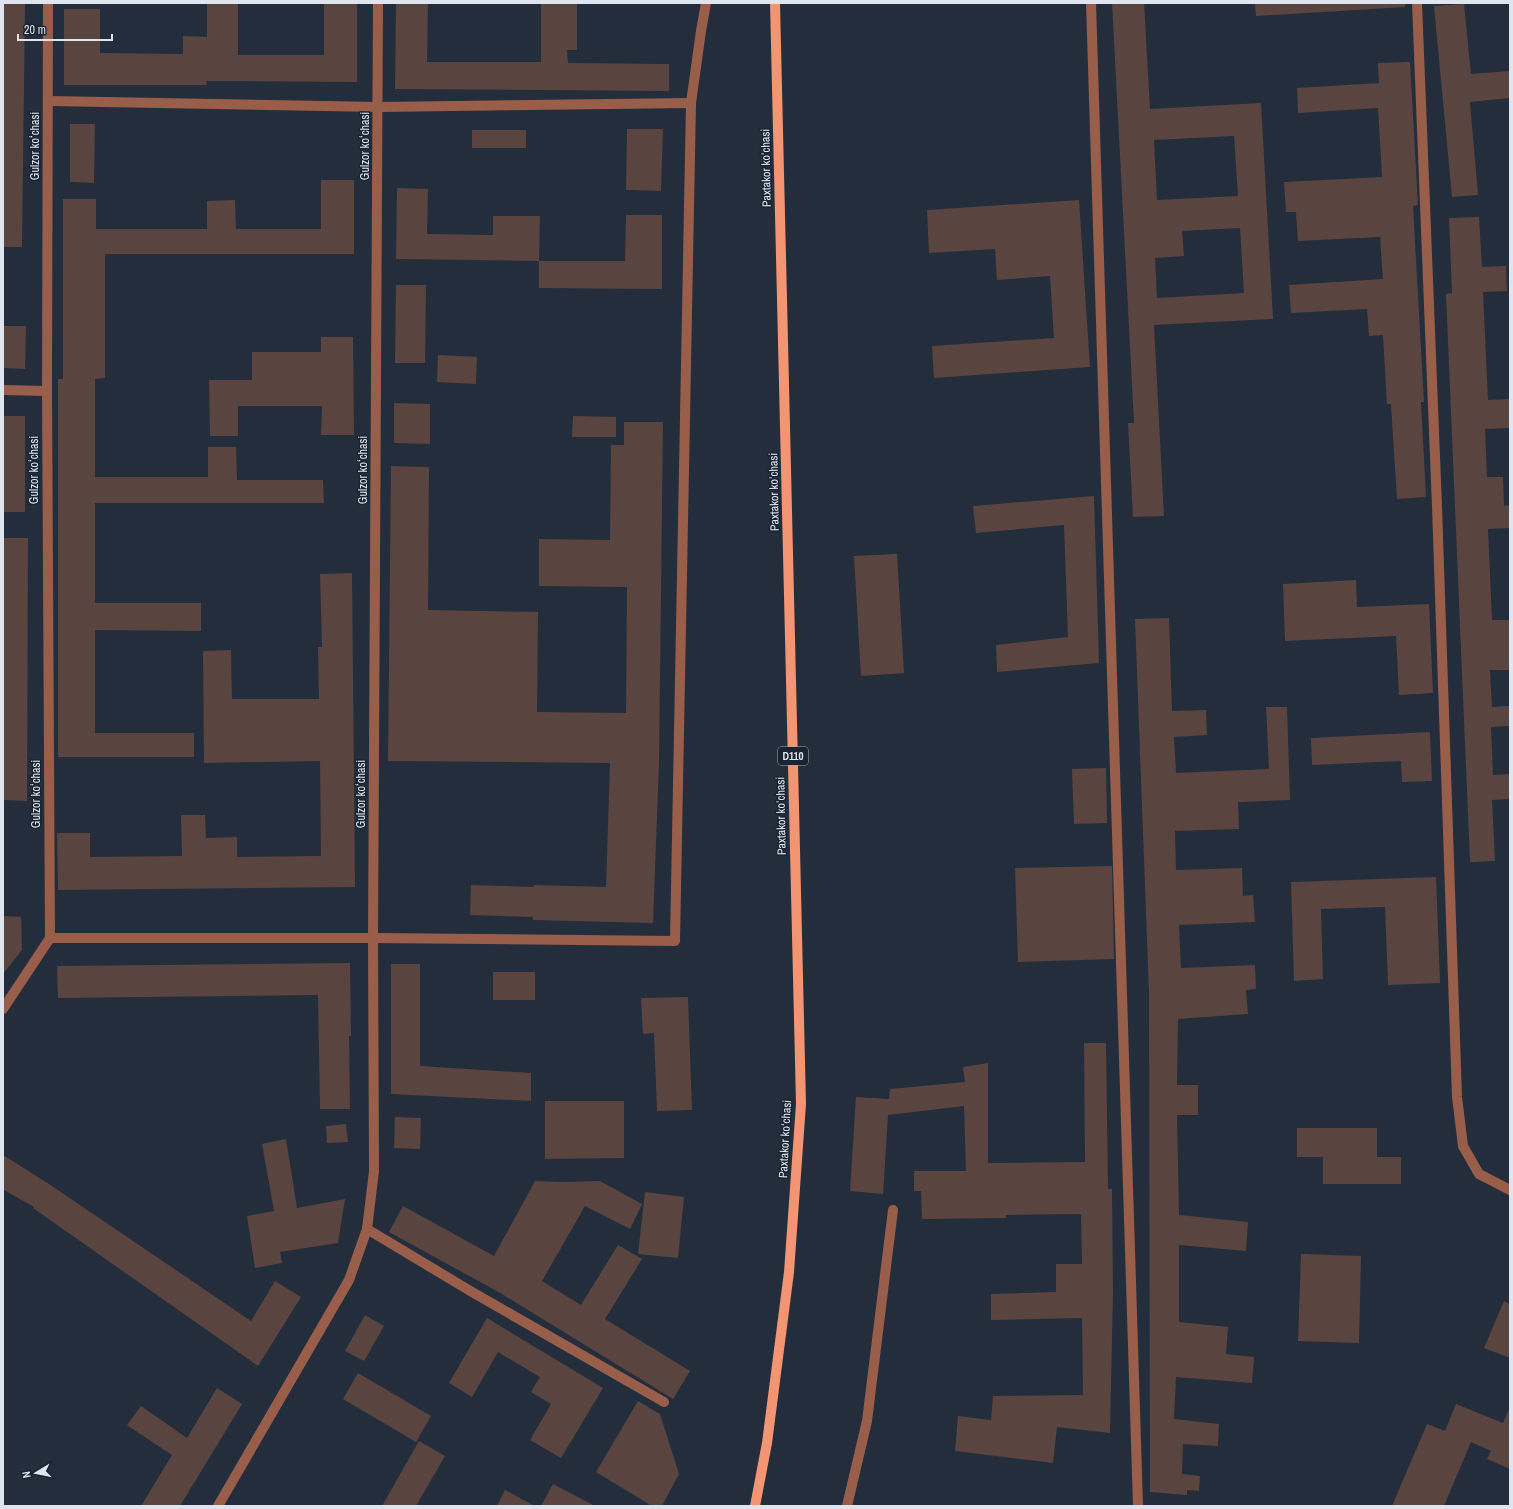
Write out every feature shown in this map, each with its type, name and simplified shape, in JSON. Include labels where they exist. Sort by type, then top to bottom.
[{"type":"main road","name":"Paxtakor koʻchasi","points":[[756,1506],[767,1443],[789,1272],[801,1104],[775,3]]},
{"type":"street","name":"Gulzor koʻchasi","points":[[48,3],[49,101],[47,391],[50,938]]},
{"type":"street","name":"Gulzor koʻchasi","points":[[222,1505],[349,1280],[368,1229],[374,1171],[373,938],[378,3]]},
{"type":"street","points":[[3,1009],[50,938],[373,938],[675,941],[691,103],[706,3]]},
{"type":"street","points":[[1091,3],[1138,1506]]},
{"type":"street","points":[[1417,3],[1438,515],[1457,1097],[1463,1146],[1479,1174],[1510,1190]]},
{"type":"street","points":[[49,101],[378,107],[691,103]]},
{"type":"street","points":[[3,390],[47,391]]},
{"type":"street","points":[[847,1506],[867,1420],[893,1210]]},
{"type":"street","points":[[368,1229],[472,1292],[664,1402]]},
{"type":"building","points":[[3,3],[25,3],[22,247],[3,247]]},
{"type":"building","points":[[207,3],[238,3],[238,55],[324,55],[324,3],[357,3],[357,82],[206,81],[207,85],[64,85],[64,9],[100,9],[100,53],[183,54],[183,36],[207,37]]},
{"type":"building","points":[[396,3],[428,3],[427,62],[541,62],[541,3],[577,3],[577,50],[567,50],[568,63],[669,64],[669,91],[395,89]]},
{"type":"building","points":[[1112,3],[1144,3],[1150,109],[1261,103],[1273,319],[1154,325],[1164,516],[1133,517],[1128,423],[1134,423]],"holes":[[[1234,136],[1238,196],[1157,200],[1154,140]],[[1240,228],[1244,293],[1157,298],[1155,258],[1184,256],[1182,231]]]},
{"type":"building","points":[[1255,3],[1405,3],[1405,7],[1256,16]]},
{"type":"building","points":[[1464,4],[1471,74],[1510,71],[1510,98],[1470,102],[1478,195],[1452,197],[1434,6]]},
{"type":"building","points":[[1410,62],[1418,205],[1413,206],[1424,402],[1421,402],[1426,497],[1397,499],[1391,404],[1387,404],[1383,335],[1369,336],[1367,309],[1291,313],[1289,285],[1383,279],[1380,237],[1298,241],[1296,212],[1286,212],[1284,182],[1382,177],[1378,108],[1298,113],[1297,88],[1379,83],[1378,63]]},
{"type":"building","points":[[70,124],[95,124],[94,183],[70,182]]},
{"type":"building","points":[[627,129],[663,129],[661,191],[626,190]]},
{"type":"building","points":[[472,130],[526,130],[526,148],[472,148]]},
{"type":"building","points":[[321,180],[354,180],[354,254],[105,254],[105,378],[95,379],[95,477],[208,477],[208,447],[236,447],[237,480],[323,480],[324,503],[95,503],[95,603],[201,603],[201,631],[95,630],[95,733],[194,733],[194,757],[58,757],[58,379],[63,379],[63,199],[96,199],[96,229],[207,229],[207,201],[235,200],[236,229],[321,229]]},
{"type":"building","points":[[397,188],[428,189],[427,234],[493,235],[493,216],[540,216],[539,261],[396,259]]},
{"type":"building","points":[[1079,200],[1090,367],[934,378],[932,346],[1054,338],[1050,276],[997,280],[995,249],[929,253],[927,210]]},
{"type":"building","points":[[626,215],[662,215],[662,289],[539,288],[539,261],[625,261]]},
{"type":"building","points":[[1479,217],[1482,267],[1506,266],[1507,291],[1483,292],[1488,400],[1510,399],[1510,428],[1485,429],[1487,477],[1503,477],[1504,506],[1510,505],[1510,528],[1488,529],[1492,620],[1510,620],[1510,670],[1490,670],[1492,707],[1509,706],[1510,726],[1491,727],[1493,775],[1510,774],[1510,799],[1492,800],[1495,861],[1470,862],[1446,294],[1452,293],[1449,218]]},
{"type":"building","points":[[396,285],[426,285],[425,363],[395,363]]},
{"type":"building","points":[[3,326],[26,326],[25,369],[3,368]]},
{"type":"building","points":[[321,337],[353,337],[354,435],[321,435],[322,406],[238,406],[238,436],[210,436],[209,380],[252,380],[252,352],[321,352]]},
{"type":"building","points":[[438,355],[477,357],[476,384],[437,382]]},
{"type":"building","points":[[394,403],[430,404],[430,444],[394,443]]},
{"type":"building","points":[[3,416],[25,416],[25,512],[3,512]]},
{"type":"building","points":[[573,416],[616,417],[616,437],[572,437]]},
{"type":"building","points":[[624,422],[663,422],[659,764],[653,923],[533,920],[533,917],[470,915],[471,885],[606,887],[610,763],[388,761],[391,466],[429,467],[428,610],[538,612],[537,712],[626,713],[627,587],[539,586],[539,539],[610,540],[611,445],[624,445]]},
{"type":"building","points":[[1094,496],[1099,663],[997,672],[996,645],[1068,637],[1064,525],[976,533],[973,506]]},
{"type":"building","points":[[3,538],[28,538],[27,801],[3,800]]},
{"type":"building","points":[[897,554],[904,673],[861,676],[854,556]]},
{"type":"building","points":[[352,573],[355,887],[58,890],[57,833],[90,833],[90,857],[182,856],[181,815],[205,815],[206,838],[237,837],[237,857],[321,856],[320,761],[204,763],[203,651],[231,650],[232,699],[319,699],[318,647],[322,647],[320,574]]},
{"type":"building","points":[[1356,580],[1357,607],[1429,604],[1433,693],[1399,695],[1396,636],[1285,641],[1283,584]]},
{"type":"building","points":[[1169,618],[1172,711],[1206,710],[1207,735],[1174,737],[1176,773],[1269,769],[1266,707],[1287,707],[1290,800],[1238,802],[1239,829],[1175,831],[1176,870],[1242,868],[1243,896],[1253,895],[1255,922],[1179,925],[1181,968],[1255,965],[1256,989],[1246,990],[1248,1014],[1178,1019],[1177,1085],[1198,1085],[1198,1115],[1177,1115],[1179,1215],[1248,1222],[1246,1251],[1179,1245],[1179,1322],[1228,1327],[1226,1354],[1254,1357],[1252,1383],[1176,1377],[1174,1419],[1219,1424],[1218,1446],[1183,1444],[1182,1474],[1200,1476],[1199,1491],[1187,1490],[1187,1495],[1150,1492],[1149,993],[1135,619]]},
{"type":"building","points":[[1430,732],[1432,781],[1402,782],[1401,761],[1312,765],[1311,738]]},
{"type":"building","points":[[1106,768],[1107,823],[1074,824],[1072,769]]},
{"type":"building","points":[[1112,866],[1114,959],[1018,962],[1015,868]]},
{"type":"building","points":[[1436,877],[1440,983],[1388,985],[1385,907],[1321,909],[1323,979],[1294,981],[1291,882]]},
{"type":"building","points":[[3,916],[21,917],[22,950],[3,974]]},
{"type":"building","points":[[350,963],[350,1109],[320,1109],[318,995],[58,998],[57,966]]},
{"type":"building","points":[[391,964],[420,964],[420,1066],[531,1073],[531,1101],[391,1094]]},
{"type":"building","points":[[493,972],[535,972],[535,1000],[493,1000]]},
{"type":"building","points":[[688,997],[692,1110],[657,1111],[654,1033],[643,1034],[641,998]]},
{"type":"building","points":[[1084,1043],[1106,1043],[1108,1189],[1112,1189],[1113,1292],[1110,1433],[1057,1427],[1053,1463],[955,1451],[958,1416],[991,1420],[993,1396],[1083,1395],[1082,1318],[991,1320],[991,1294],[1056,1292],[1056,1264],[1082,1264],[1081,1214],[1006,1215],[1006,1218],[922,1219],[921,1191],[914,1191],[914,1171],[966,1171],[964,1106],[888,1115],[883,1194],[850,1191],[856,1097],[889,1099],[890,1089],[965,1082],[963,1067],[988,1063],[988,1163],[1085,1162]]},
{"type":"building","points":[[545,1101],[624,1101],[624,1158],[545,1159]]},
{"type":"building","points":[[395,1117],[421,1118],[420,1149],[394,1148]]},
{"type":"building","points":[[346,1124],[348,1142],[327,1143],[326,1126]]},
{"type":"building","points":[[1297,1128],[1377,1128],[1377,1157],[1401,1157],[1401,1184],[1323,1184],[1323,1157],[1297,1157]]},
{"type":"building","points":[[286,1139],[297,1208],[345,1199],[338,1243],[280,1252],[282,1263],[255,1268],[247,1216],[274,1211],[262,1144]]},
{"type":"building","points":[[3,1155],[49,1184],[251,1321],[275,1281],[301,1297],[258,1366],[33,1208],[34,1207],[4,1190],[3,1191]]},
{"type":"building","points":[[535,1181],[600,1181],[642,1204],[630,1229],[585,1206],[542,1281],[581,1305],[618,1245],[642,1259],[605,1319],[690,1371],[673,1399],[502,1294],[389,1232],[403,1206],[494,1256]]},
{"type":"building","points":[[645,1192],[684,1197],[678,1258],[638,1254]]},
{"type":"building","points":[[1301,1254],[1361,1256],[1359,1343],[1298,1341]]},
{"type":"building","points":[[1504,1301],[1510,1304],[1510,1358],[1484,1348]]},
{"type":"building","points":[[365,1315],[384,1326],[364,1361],[345,1351]]},
{"type":"building","points":[[487,1318],[603,1388],[561,1458],[530,1440],[551,1404],[531,1392],[540,1377],[498,1352],[472,1397],[449,1383]]},
{"type":"building","points":[[358,1373],[431,1416],[416,1442],[343,1399]]},
{"type":"building","points":[[217,1388],[242,1404],[180,1506],[141,1506],[172,1455],[127,1425],[141,1406],[187,1438]]},
{"type":"building","points":[[638,1401],[660,1414],[679,1474],[662,1506],[652,1506],[596,1472]]},
{"type":"building","points":[[1456,1404],[1503,1423],[1510,1407],[1510,1469],[1487,1459],[1491,1451],[1471,1442],[1444,1506],[1392,1506],[1427,1424],[1445,1431]]},
{"type":"building","points":[[419,1441],[445,1456],[416,1506],[382,1506]]},
{"type":"building","points":[[553,1484],[595,1506],[541,1506]]},
{"type":"building","points":[[505,1490],[535,1506],[497,1506]]}]
